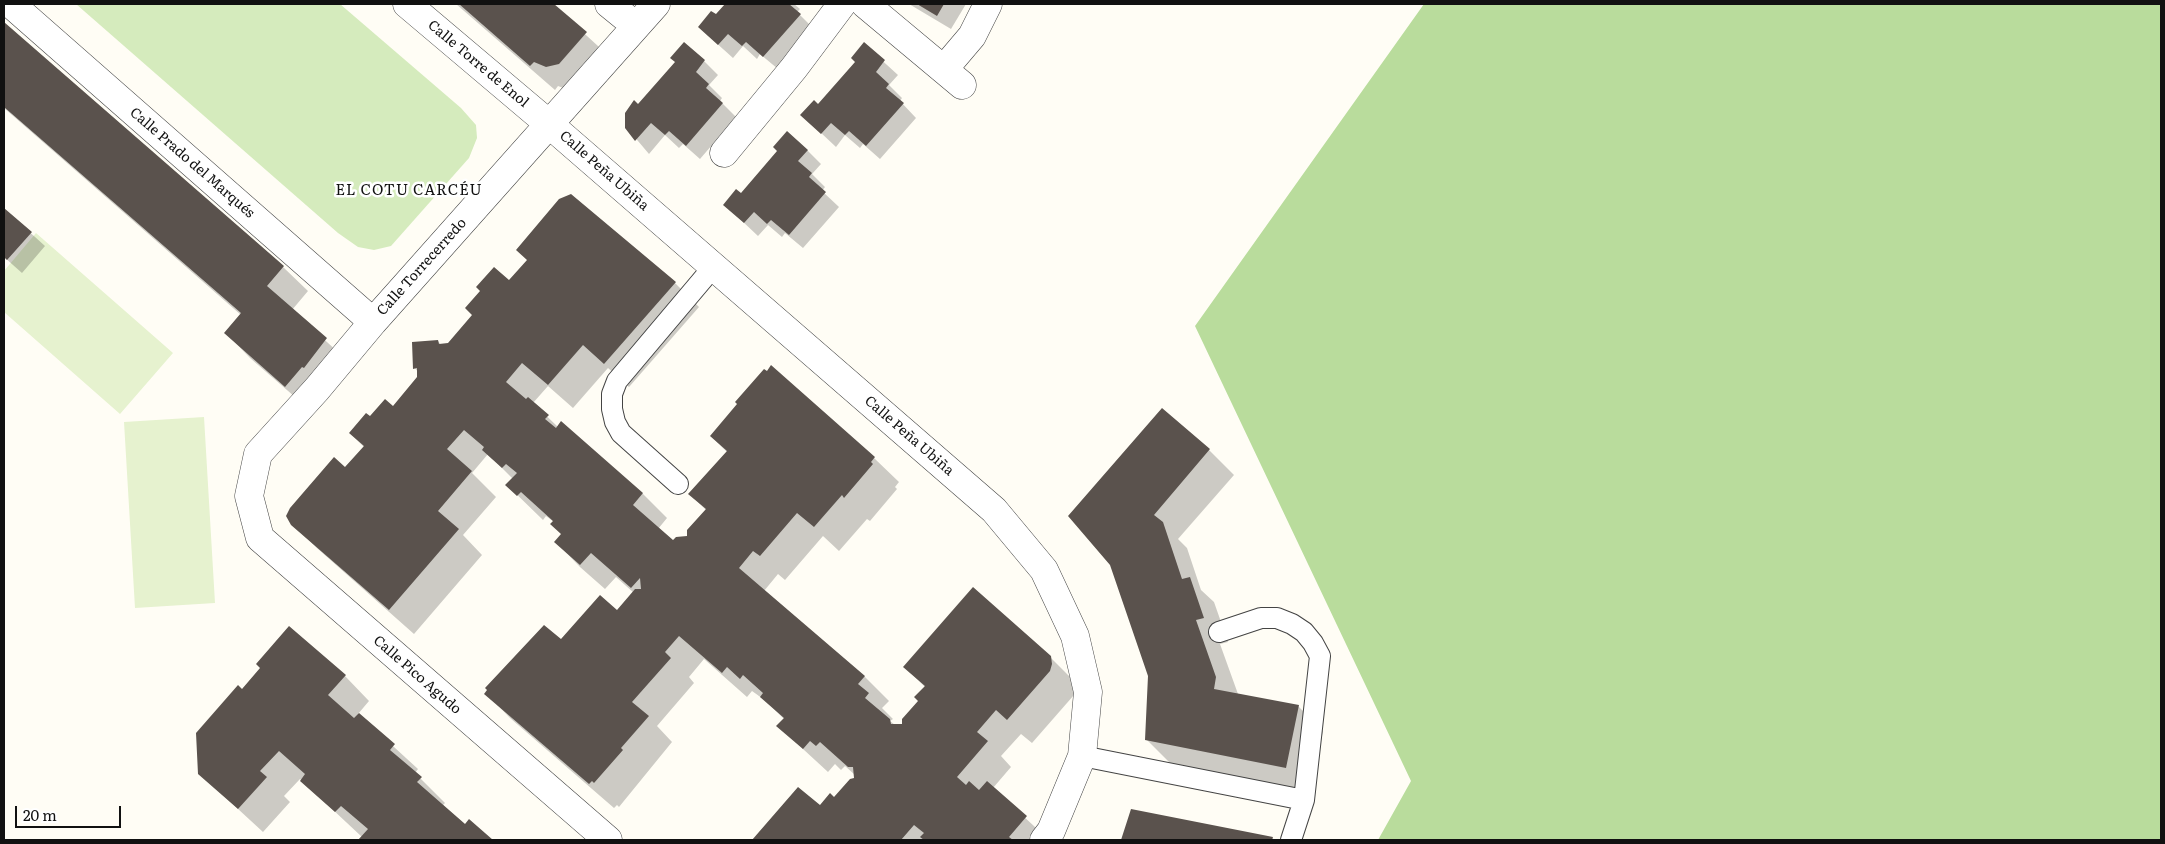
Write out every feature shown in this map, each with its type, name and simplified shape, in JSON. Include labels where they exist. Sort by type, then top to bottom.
[{"type":"street","name":"Calle Prado del Marqués","points":[[11,4],[373,322]]},
{"type":"street","name":"Calle Torre de Enol","points":[[407,4],[549,124]]},
{"type":"street","points":[[609,4],[636,26]]},
{"type":"street","name":"Calle Torrecerredo","points":[[249,496],[258,454],[656,4]]},
{"type":"street","points":[[724,152],[794,68],[842,4]]},
{"type":"street","points":[[865,4],[953,77],[988,4]]},
{"type":"street","name":"Calle Peña Ubiña","points":[[549,124],[994,510],[1044,570],[1075,636],[1088,692],[1082,756],[1051,831],[1044,840]]},
{"type":"street","name":"Calle Pico Agudo","points":[[249,496],[260,538],[608,840]]},
{"type":"lane","points":[[678,484],[622,433],[615,422],[612,409],[612,394],[617,381],[714,266]]},
{"type":"lane","points":[[1219,632],[1261,618],[1277,618],[1292,624],[1304,632],[1320,656],[1304,800],[1291,840]]},
{"type":"lane","points":[[1082,756],[1304,800]]},
{"type":"green space","points":[[76,4],[340,4],[461,108],[476,125],[477,138],[469,158],[391,246],[374,250],[358,247],[338,233]]},
{"type":"green space","points":[[1424,4],[2161,4],[2161,840],[1378,840],[1411,781],[1195,326]]},
{"type":"green space","points":[[36,233],[173,353],[120,414],[4,312],[4,271]]},
{"type":"green space","points":[[204,417],[215,603],[135,608],[124,422]]},
{"type":"building","points":[[459,4],[554,4],[587,32],[559,64],[546,67],[534,62],[530,66]]},
{"type":"building","points":[[725,4],[789,4],[801,14],[763,57],[746,42],[742,46],[728,34],[718,45],[698,27],[711,11],[716,14]]},
{"type":"building","points":[[917,4],[944,4],[937,16]]},
{"type":"building","points":[[4,22],[284,266],[267,286],[327,338],[304,368],[302,367],[285,387],[224,333],[241,313],[4,107]]},
{"type":"building","points":[[684,42],[705,60],[696,72],[709,84],[706,88],[723,103],[686,146],[669,131],[665,135],[651,123],[635,141],[625,128],[625,113],[634,100],[638,104],[675,62],[670,58]]},
{"type":"building","points":[[864,42],[885,60],[876,72],[889,84],[886,88],[904,103],[866,146],[849,131],[845,135],[831,123],[821,134],[800,115],[814,100],[818,104],[855,62],[851,58]]},
{"type":"building","points":[[787,131],[808,150],[798,161],[812,173],[809,177],[826,192],[789,235],[771,220],[767,224],[754,212],[744,223],[723,205],[736,189],[741,193],[777,151],[773,147]]},
{"type":"building","points":[[571,194],[676,282],[604,364],[583,345],[548,385],[522,363],[506,382],[549,415],[545,419],[556,428],[561,421],[643,493],[633,505],[673,540],[676,537],[687,536],[687,530],[706,509],[688,494],[727,451],[710,436],[737,404],[735,402],[764,369],[767,371],[771,365],[875,457],[871,462],[873,464],[844,498],[842,495],[814,527],[797,513],[760,556],[753,551],[739,568],[865,676],[858,684],[869,693],[865,698],[890,719],[891,724],[902,724],[902,719],[918,701],[914,697],[925,686],[903,667],[973,587],[1051,656],[1052,664],[1050,671],[1007,720],[996,710],[977,732],[988,741],[957,777],[966,785],[969,781],[979,790],[987,781],[1027,816],[1009,837],[1013,840],[924,840],[920,837],[924,833],[914,825],[901,840],[752,840],[798,787],[820,805],[830,793],[834,797],[850,779],[854,778],[853,767],[848,767],[820,742],[816,746],[810,741],[803,749],[776,726],[784,718],[760,697],[763,693],[743,675],[740,679],[727,667],[722,673],[679,636],[665,652],[671,658],[632,702],[649,716],[594,783],[592,781],[589,784],[484,694],[487,690],[485,688],[544,625],[561,639],[600,595],[617,610],[635,589],[641,589],[640,578],[631,588],[591,553],[580,565],[554,542],[561,534],[550,524],[553,521],[521,492],[517,496],[505,485],[517,473],[506,464],[502,468],[482,450],[484,447],[464,430],[447,449],[472,471],[438,511],[459,529],[389,610],[291,525],[286,516],[290,508],[334,457],[345,467],[364,446],[349,433],[366,413],[370,416],[385,399],[393,406],[417,377],[417,368],[413,369],[412,342],[438,340],[439,344],[448,343],[472,315],[465,308],[480,291],[476,287],[494,267],[509,280],[527,260],[516,250],[559,199]]},
{"type":"building","points":[[4,208],[32,232],[7,260],[4,257]]},
{"type":"building","points":[[1162,408],[1210,449],[1154,515],[1163,522],[1182,579],[1190,577],[1204,618],[1196,620],[1216,677],[1214,689],[1299,705],[1286,768],[1145,740],[1148,676],[1110,565],[1068,516]]},
{"type":"building","points":[[289,626],[346,675],[328,695],[354,718],[359,713],[395,744],[390,750],[422,777],[417,782],[465,824],[469,819],[493,840],[358,840],[368,829],[341,806],[335,812],[300,781],[305,774],[279,751],[260,771],[267,777],[238,809],[198,774],[196,733],[238,685],[242,689],[260,668],[256,664]]},
{"type":"building","points":[[1131,809],[1273,837],[1272,840],[1121,840]]},
{"type":"district","name":"EL COTU CARCÉU","points":[[409,191]]}]
